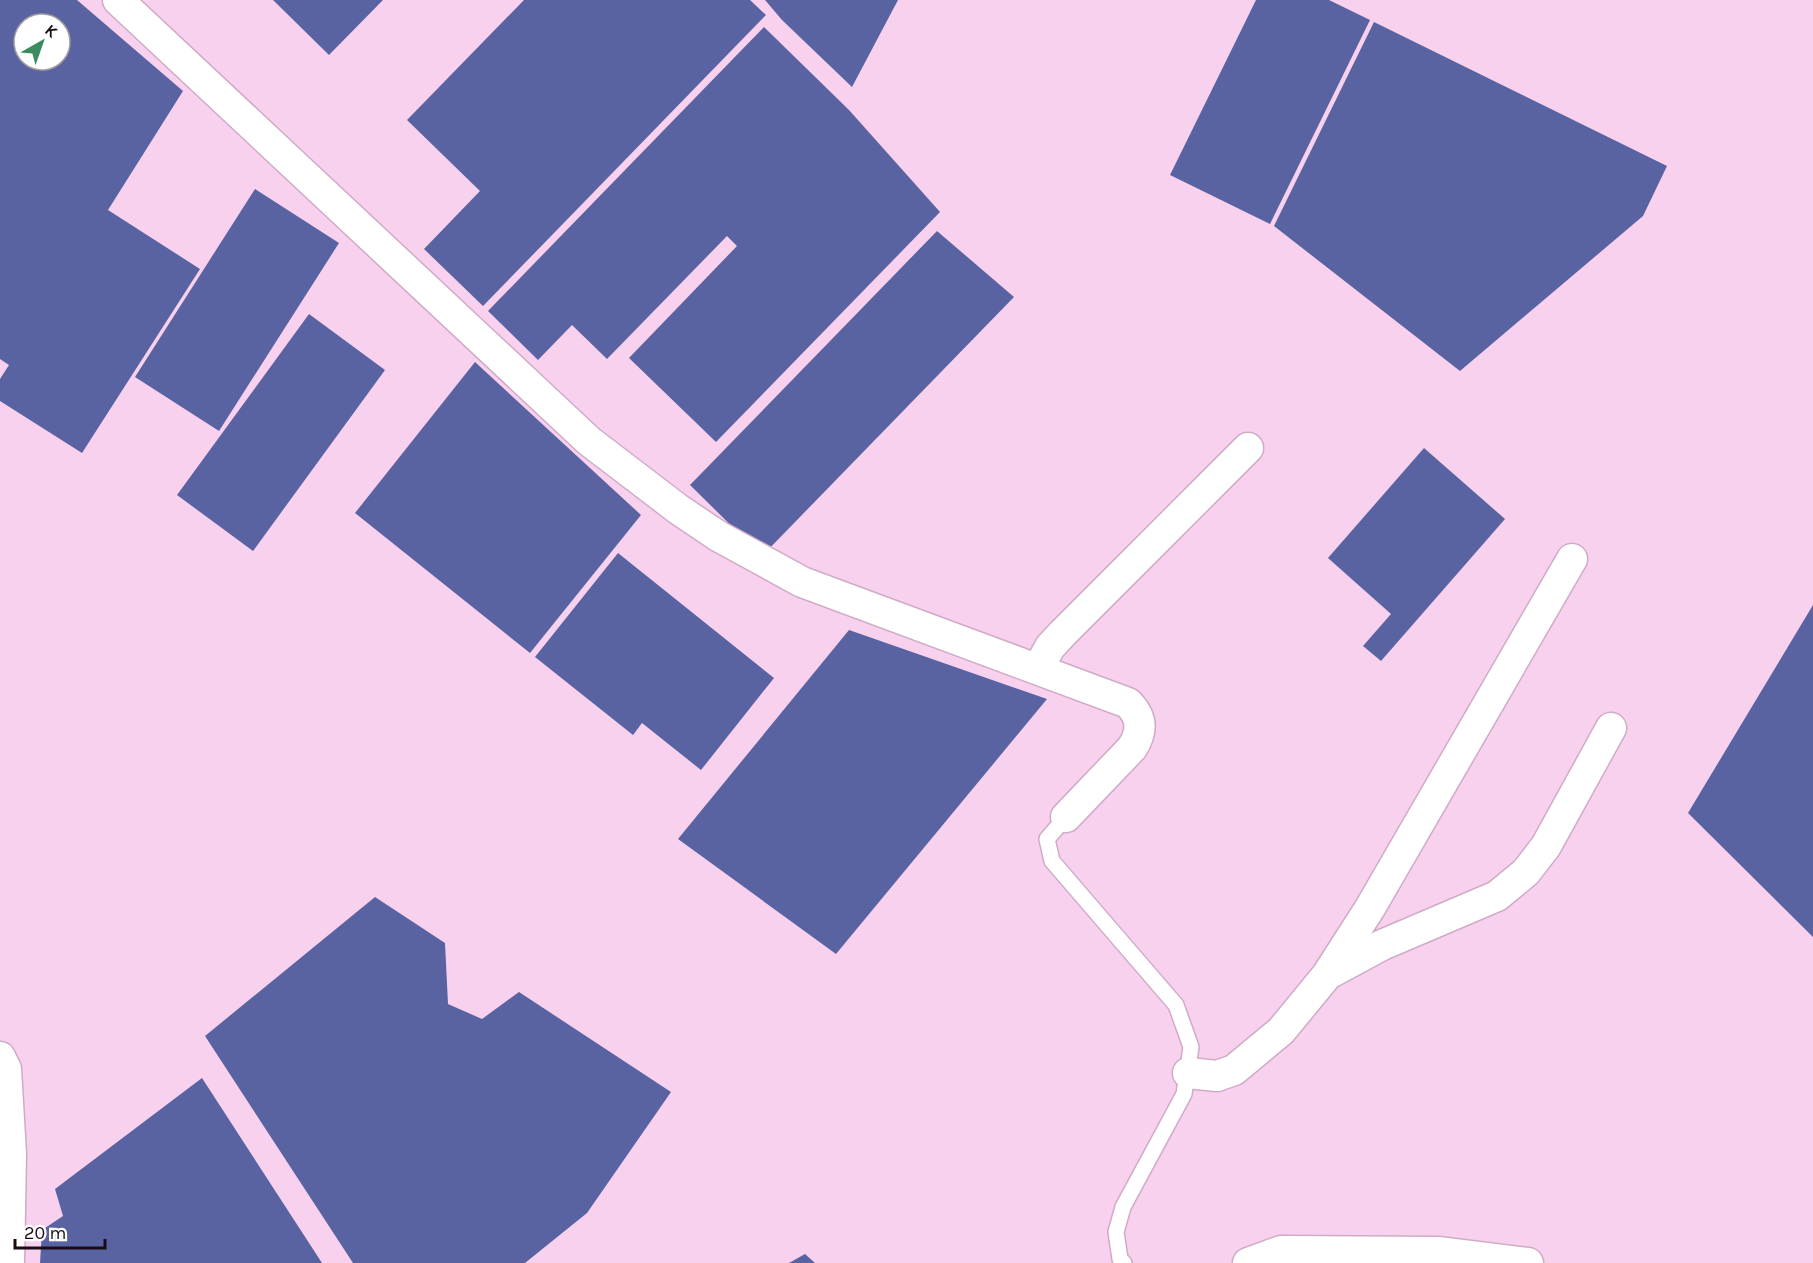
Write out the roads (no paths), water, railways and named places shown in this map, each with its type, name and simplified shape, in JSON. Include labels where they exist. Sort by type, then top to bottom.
[{"type":"street","points":[[118,0],[589,441],[660,496],[718,536],[802,582],[1128,703],[1135,710],[1140,721],[1138,738],[1132,748],[1066,818]]},
{"type":"street","points":[[1038,669],[1050,648],[1062,634],[1248,448]]},
{"type":"street","points":[[1188,1073],[1216,1077],[1234,1070],[1281,1031],[1327,975],[1370,908],[1572,559]]},
{"type":"street","points":[[1327,975],[1382,945],[1497,896],[1512,885],[1526,872],[1545,846],[1611,728]]},
{"type":"street","points":[[0,1057],[6,1069],[11,1154],[9,1263]]},
{"type":"street","points":[[1248,1263],[1281,1251],[1438,1252],[1528,1263]]},
{"type":"lane","points":[[1066,818],[1047,839],[1052,861],[1176,1005],[1191,1047],[1184,1094],[1124,1207],[1116,1232],[1120,1259],[1124,1263]]}]
